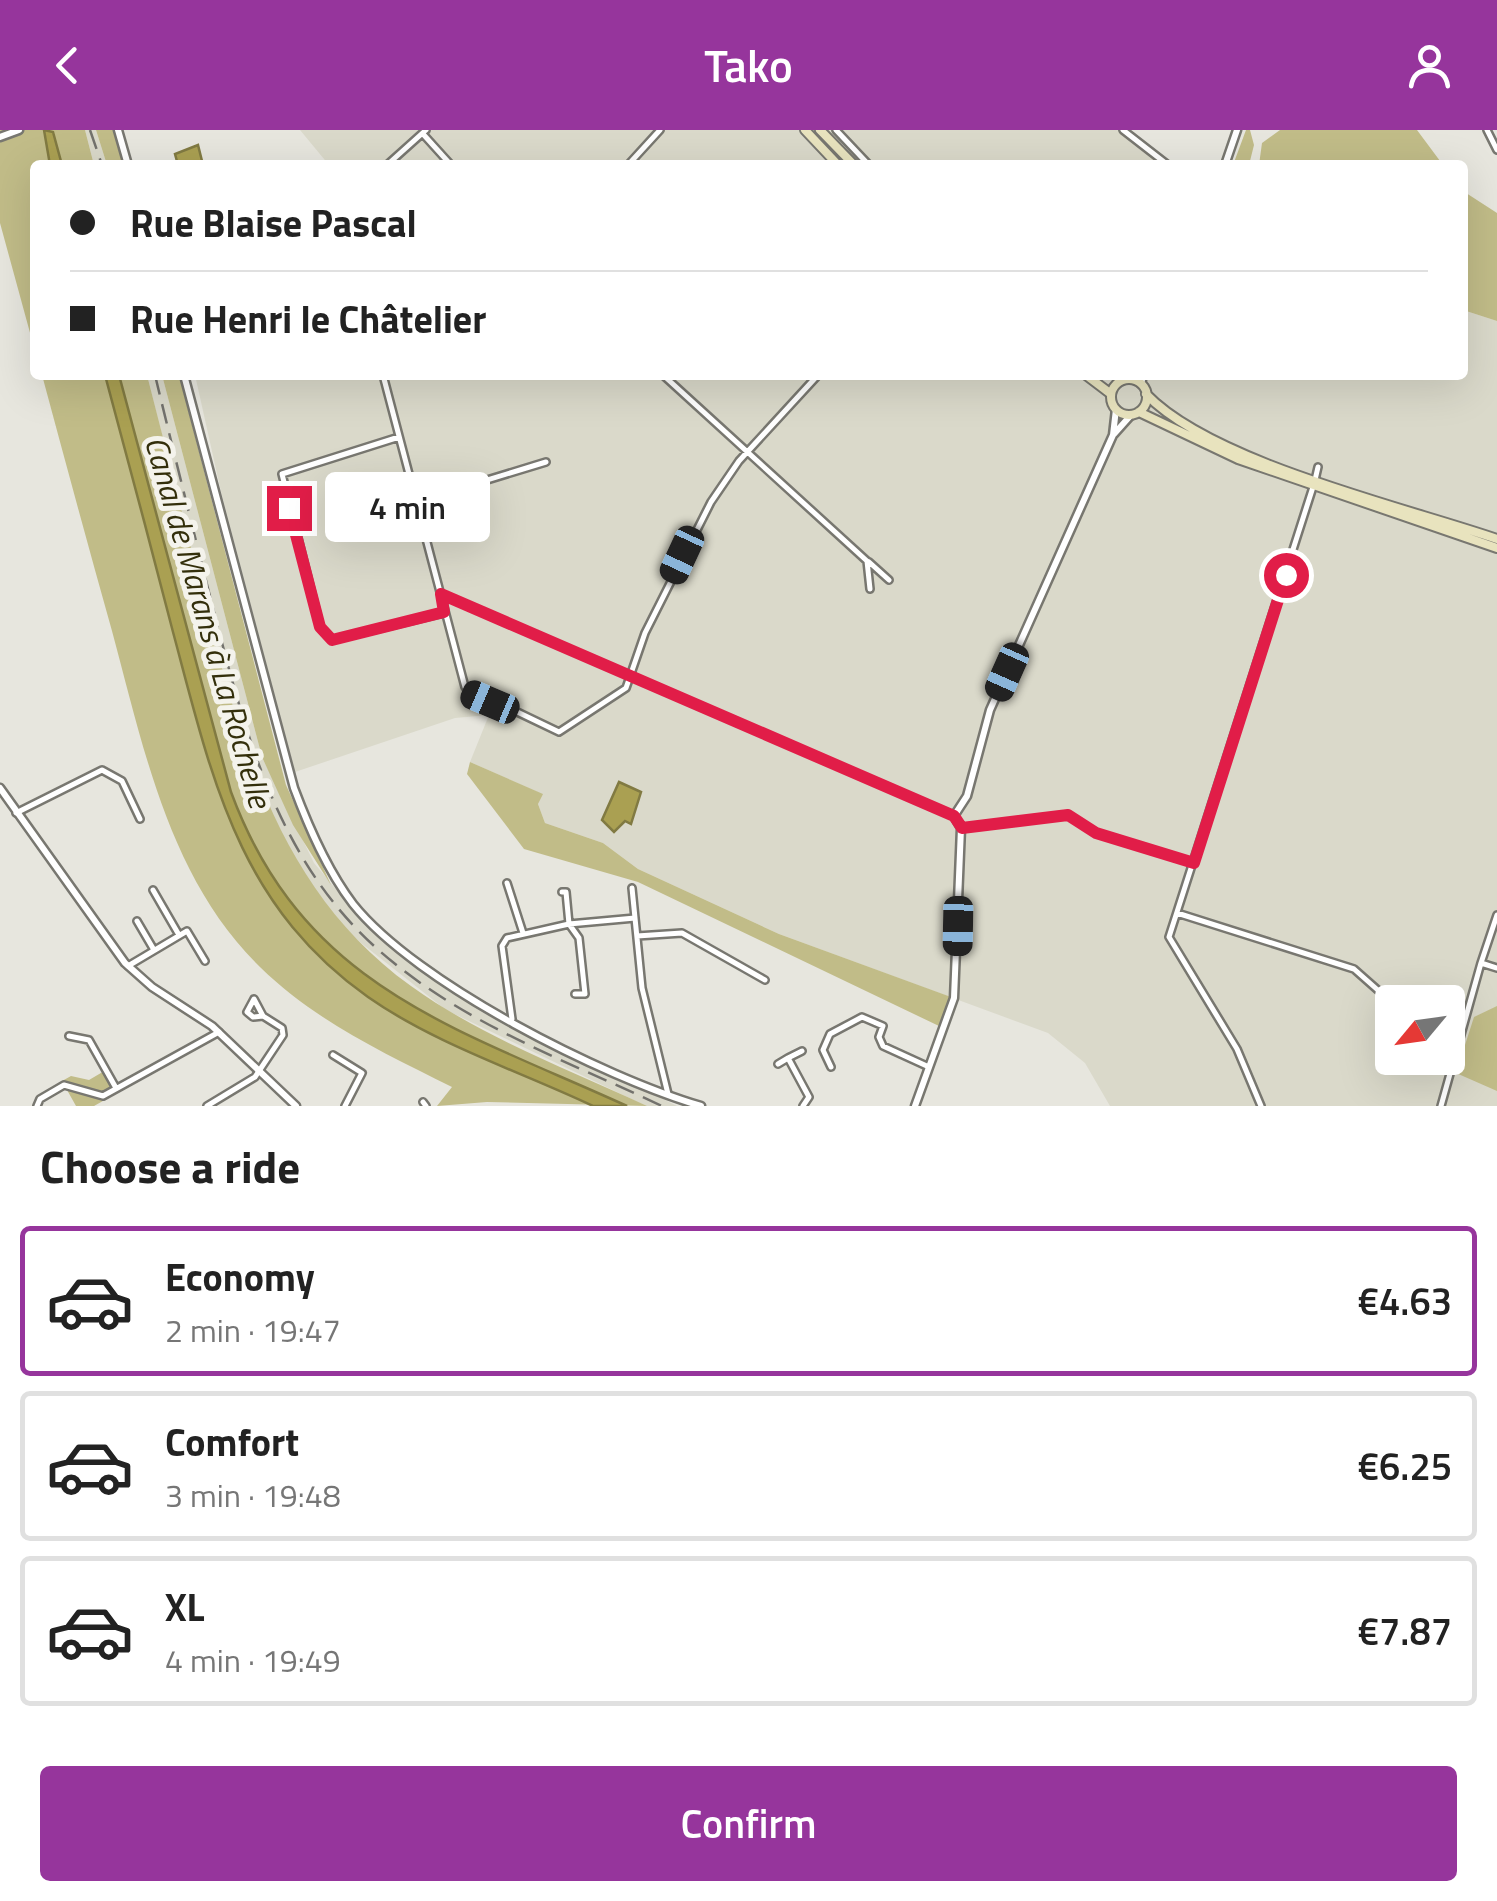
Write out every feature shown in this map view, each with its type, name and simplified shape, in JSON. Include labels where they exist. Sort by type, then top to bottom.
[{"type":"main road","points":[[805,130],[833,160]]},
{"type":"main road","points":[[820,130],[849,160]]},
{"type":"main road","points":[[1093,380],[1111,394],[1116,409],[1135,413],[1238,459],[1497,548]]},
{"type":"main road","points":[[1111,394],[1125,380]]},
{"type":"main road","points":[[1142,380],[1146,394],[1181,421],[1314,484],[1497,539]]},
{"type":"main road","points":[[1135,413],[1146,394]]},
{"type":"street","points":[[0,137],[19,130]]},
{"type":"street","points":[[118,130],[127,160]]},
{"type":"street","points":[[633,160],[660,130]]},
{"type":"street","points":[[836,130],[864,160]]},
{"type":"street","points":[[1123,130],[1162,160]]},
{"type":"street","points":[[1227,160],[1237,130]]},
{"type":"street","points":[[1487,130],[1497,150]]},
{"type":"street","points":[[393,160],[424,132],[447,160]]},
{"type":"street","points":[[840,160],[852,148]]},
{"type":"street","points":[[185,380],[286,762],[322,853],[353,903],[405,954],[454,988],[668,1098],[701,1106]]},
{"type":"street","points":[[384,380],[467,690],[560,732],[626,688],[628,672],[692,534],[748,451],[813,380]]},
{"type":"street","points":[[670,380],[890,580]]},
{"type":"street","points":[[954,816],[967,796],[990,710],[1113,435],[1116,409]]},
{"type":"street","points":[[1181,421],[1187,411]]},
{"type":"street","points":[[1113,435],[1135,413]]},
{"type":"street","points":[[398,437],[282,474],[320,627],[332,640],[444,612]]},
{"type":"street","points":[[416,502],[546,462]]},
{"type":"street","points":[[1261,1106],[1238,1049],[1169,937],[1318,467]]},
{"type":"street","points":[[868,561],[870,589]]},
{"type":"street","points":[[441,594],[954,816],[962,828],[954,998],[915,1106]]},
{"type":"street","points":[[16,814],[102,770],[122,781],[140,820]]},
{"type":"street","points":[[0,788],[128,966],[219,1032],[286,1103],[296,1106]]},
{"type":"street","points":[[962,828],[1068,815],[1096,833],[1194,863]]},
{"type":"street","points":[[507,883],[524,932]]},
{"type":"street","points":[[632,888],[642,988],[668,1098]]},
{"type":"street","points":[[153,890],[180,935]]},
{"type":"street","points":[[562,892],[566,892],[569,924],[579,938],[585,994],[574,994]]},
{"type":"street","points":[[1177,913],[1354,969],[1375,988]]},
{"type":"street","points":[[1465,1013],[1497,915]]},
{"type":"street","points":[[512,1020],[502,946],[508,938],[569,924],[635,918]]},
{"type":"street","points":[[137,921],[154,950]]},
{"type":"street","points":[[128,966],[188,931],[205,961]]},
{"type":"street","points":[[637,936],[682,933],[765,980]]},
{"type":"street","points":[[1481,963],[1497,968]]},
{"type":"street","points":[[207,1106],[258,1073],[284,1032],[263,1016]]},
{"type":"street","points":[[831,1067],[822,1050],[826,1039],[862,1017],[883,1026],[878,1036],[883,1046],[929,1068]]},
{"type":"street","points":[[38,1106],[40,1099],[64,1085],[103,1096],[219,1032]]},
{"type":"street","points":[[69,1036],[89,1040],[116,1088]]},
{"type":"street","points":[[778,1064],[802,1051]]},
{"type":"street","points":[[332,1055],[362,1073],[345,1106]]},
{"type":"street","points":[[788,1058],[809,1097],[803,1106]]},
{"type":"street","points":[[1441,1106],[1449,1075]]},
{"type":"shaded area","points":[[0,130],[85,130],[93,160],[30,160],[30,333],[0,223]]},
{"type":"shaded area","points":[[44,130],[53,132],[61,160],[49,160]]},
{"type":"shaded area","points":[[85,130],[96,130],[105,160],[93,160]]},
{"type":"shaded area","points":[[96,130],[114,130],[123,160],[105,160]]},
{"type":"shaded area","points":[[300,130],[1118,130],[1164,160],[325,160]]},
{"type":"shaded area","points":[[1246,130],[1250,130],[1254,145],[1250,160],[1235,160]]},
{"type":"shaded area","points":[[1280,130],[1417,130],[1439,160],[1260,160],[1262,143]]},
{"type":"shaded area","points":[[198,145],[202,160],[177,160],[175,154]]},
{"type":"shaded area","points":[[1468,194],[1497,213],[1497,321],[1468,312]]},
{"type":"shaded area","points":[[1468,312],[1497,321],[1497,1106],[1110,1106],[1085,1063],[1048,1033],[779,934],[638,869],[603,843],[545,823],[538,804],[542,794],[470,762],[489,715],[455,718],[295,772],[222,496],[196,380],[1468,380]]},
{"type":"shaded area","points":[[43,380],[148,380],[217,650],[251,759],[297,860],[328,906],[366,948],[438,1004],[526,1051],[647,1106],[487,1102],[437,1106],[452,1087],[351,1034],[304,1004],[260,967],[229,932],[182,853],[149,766]]},
{"type":"shaded area","points":[[106,380],[120,380],[231,792],[262,858],[299,912],[342,956],[391,993],[502,1051],[627,1106],[593,1106],[421,1029],[368,997],[324,961],[288,921],[259,879],[236,834],[217,787]]},
{"type":"shaded area","points":[[148,380],[163,380],[262,757],[314,863],[372,932],[451,993],[677,1106],[646,1106],[446,1010],[356,939],[318,895],[277,829],[230,705]]},
{"type":"shaded area","points":[[163,380],[180,380],[286,785],[331,885],[293,825],[262,757]]},
{"type":"shaded area","points":[[470,762],[543,794],[538,804],[545,823],[603,843],[638,869],[779,934],[951,997],[939,1026],[638,882],[524,849],[467,774]]},
{"type":"shaded area","points":[[619,782],[641,792],[631,824],[625,821],[614,832],[602,820]]},
{"type":"shaded area","points":[[1497,1006],[1497,1091],[1461,1075],[1465,1075],[1465,1045],[1474,1017]]},
{"type":"shaded area","points":[[106,1070],[119,1092],[94,1106],[76,1106],[62,1081],[71,1076],[89,1080]]},
{"type":"railway","points":[[90,130],[100,160]]},
{"type":"railway","points":[[156,380],[214,612],[256,758],[297,848],[323,889],[356,928],[424,986],[490,1025],[662,1106]]},
{"type":"route","points":[[289,508],[320,627],[332,640],[444,612],[441,594],[954,816],[962,828],[989,828],[1068,815],[1096,833],[1194,863],[1286,575]]},
{"type":"water label","name":"Canal de Marans à La Rochelle","points":[[208,622]]}]
